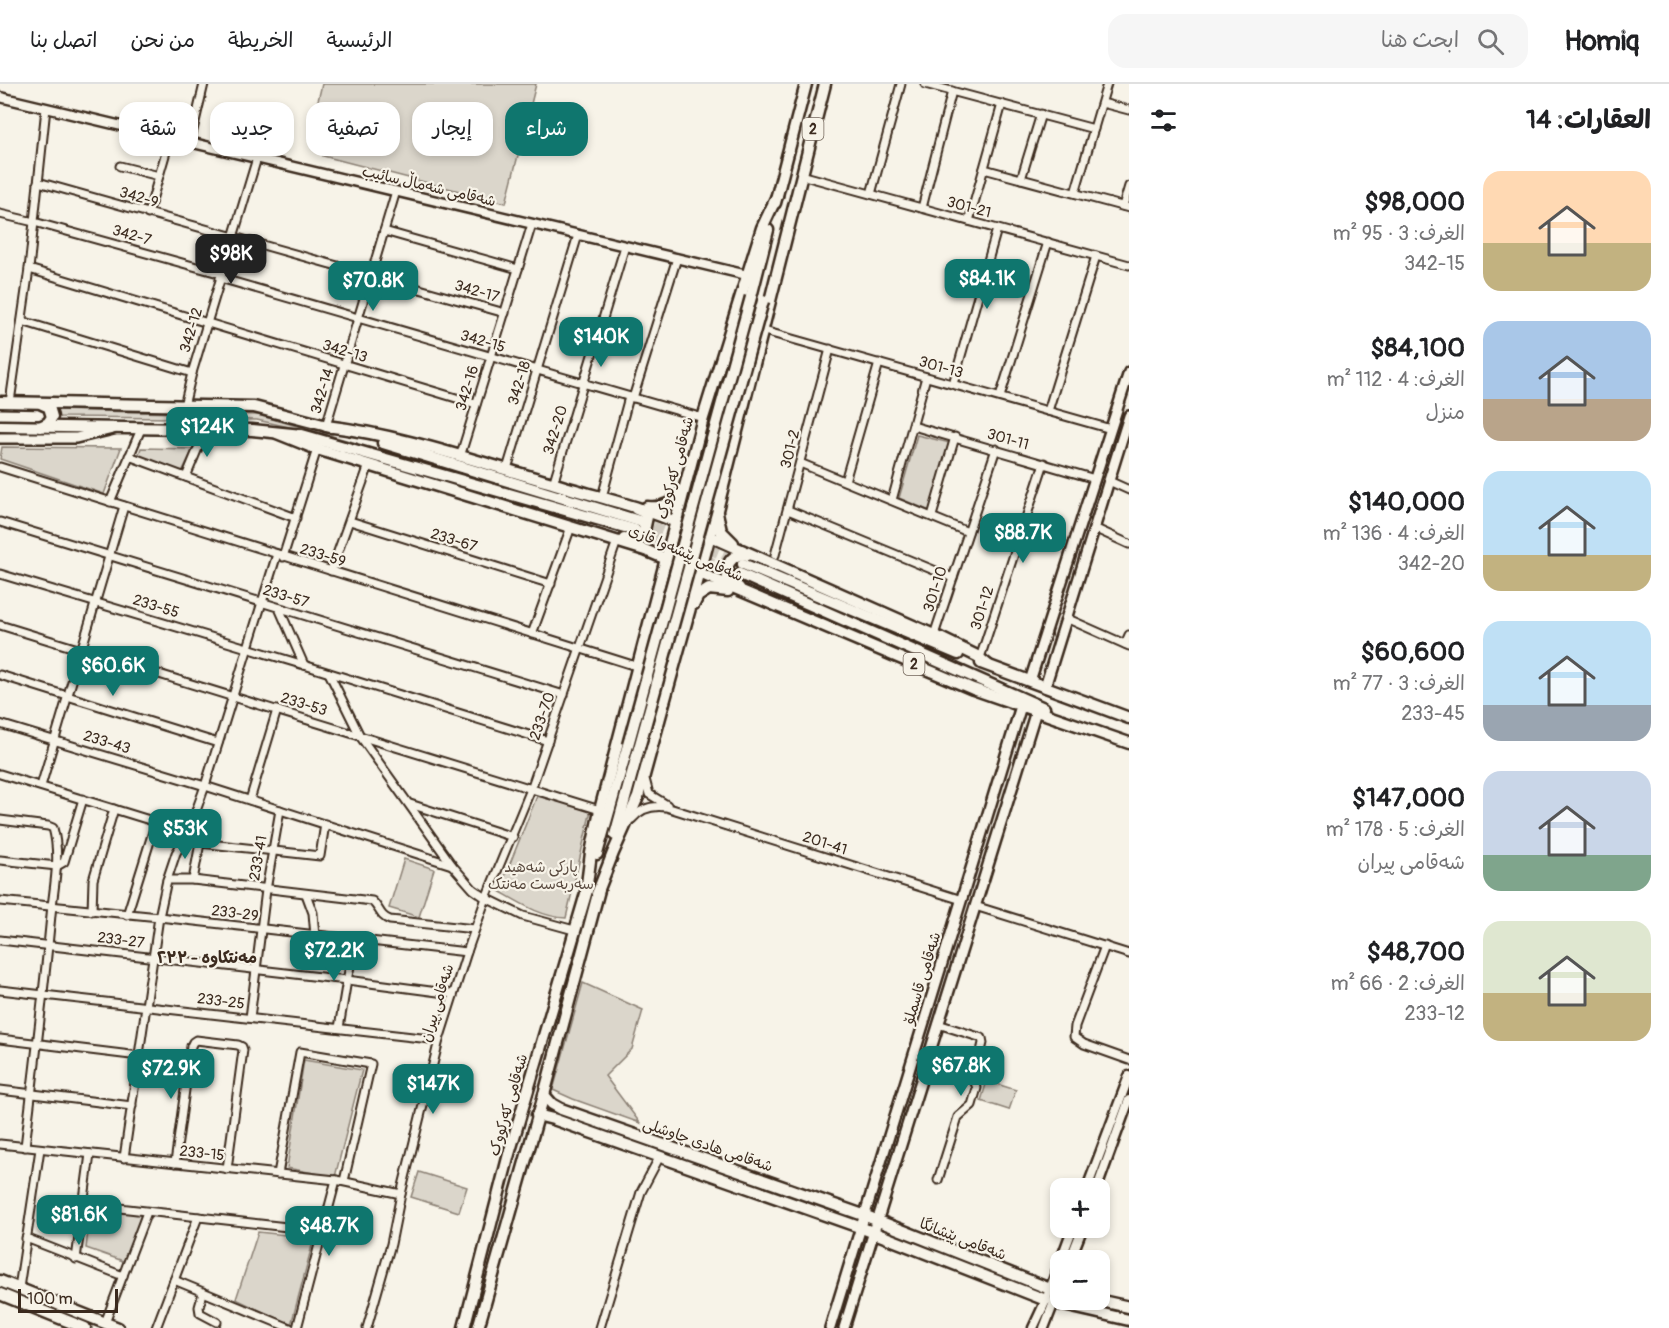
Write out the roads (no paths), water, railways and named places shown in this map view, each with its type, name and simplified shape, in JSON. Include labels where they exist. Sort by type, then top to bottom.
[{"type":"main road","name":"شەقامی کەرکووک","points":[[478,1328],[544,1095],[628,745],[751,297],[806,84]]},
{"type":"main road","name":"شەقامی کەرکووک","points":[[592,893],[639,748],[825,84]]},
{"type":"main road","name":"شەقامی کەرکووک","points":[[668,558],[679,526],[681,507],[703,418],[762,228],[777,196]]},
{"type":"main road","name":"شەقامی کەرکووک","points":[[707,538],[717,510],[764,331],[792,207]]},
{"type":"main road","points":[[1030,681],[1129,372]]},
{"type":"main road","name":"شەقامی پێشەوا قازی","points":[[0,426],[252,430],[302,435],[637,525],[326,426],[254,407],[5,402]]},
{"type":"main road","points":[[38,403],[49,407],[52,413],[48,423],[39,427]]},
{"type":"main road","points":[[1045,687],[1109,481],[1126,436],[1129,416]]},
{"type":"main road","name":"شەقامی پێشەوا قازی","points":[[326,426],[361,430],[654,512],[707,538],[729,544],[751,554],[773,559],[1030,681],[1129,718]]},
{"type":"main road","points":[[0,438],[76,438],[117,428]]},
{"type":"main road","name":"شەقامی پێشەوا قازی","points":[[277,433],[317,449],[668,558],[697,569],[715,581],[754,598],[973,689],[1129,743]]},
{"type":"main road","points":[[691,468],[689,475],[692,487],[702,495],[709,496],[718,491],[726,475]]},
{"type":"main road","points":[[631,505],[663,507],[676,499],[687,483]]},
{"type":"main road","points":[[575,528],[633,541],[639,540],[646,523],[646,515],[620,502]]},
{"type":"main road","name":"2","points":[[717,510],[724,536],[751,554]]},
{"type":"main road","name":"2","points":[[679,526],[688,548]]},
{"type":"main road","points":[[662,574],[668,558],[707,538]]},
{"type":"main road","points":[[697,569],[707,538]]},
{"type":"main road","points":[[688,548],[697,569]]},
{"type":"main road","points":[[645,550],[656,557],[662,574]]},
{"type":"main road","points":[[754,598],[730,581],[726,572],[728,565],[734,557],[742,554],[773,559]]},
{"type":"main road","name":"شەقامی کەرکووک","points":[[465,1328],[509,1154],[574,930],[638,797],[688,617],[697,569]]},
{"type":"main road","name":"شەقامی پێشەوا قازی","points":[[984,661],[959,655],[741,569],[1076,723]]},
{"type":"main road","name":"شەقامی کەرکووک","points":[[592,893],[591,854],[600,810],[662,574]]},
{"type":"main road","points":[[688,617],[698,596],[709,588],[754,598]]},
{"type":"main road","points":[[652,613],[657,605],[665,601],[680,605],[685,616],[681,638]]},
{"type":"main road","points":[[1041,649],[1055,654]]},
{"type":"main road","name":"شەقامی قاسملۆ","points":[[830,1328],[1022,706]]},
{"type":"main road","name":"شەقامی قاسملۆ","points":[[844,1328],[1036,711]]},
{"type":"main road","points":[[1002,769],[1010,769],[1017,773]]},
{"type":"main road","points":[[933,990],[947,995]]},
{"type":"main road","name":"شەقامی هادی چاوشلی","points":[[544,1095],[557,1107],[866,1216]]},
{"type":"main road","points":[[553,1119],[552,1112],[557,1107]]},
{"type":"main road","name":"شەقامی هادی چاوشلی","points":[[537,1115],[862,1228]]},
{"type":"main road","points":[[683,1165],[686,1160],[685,1153]]},
{"type":"main road","points":[[699,1170],[698,1164],[702,1158]]},
{"type":"main road","name":"شەقامی پێشانگا","points":[[866,1216],[1050,1294]]},
{"type":"main road","name":"شەقامی پێشانگا","points":[[862,1228],[1050,1294]]},
{"type":"main road","points":[[0,1281],[118,1328]]},
{"type":"main road","points":[[0,1294],[86,1328]]},
{"type":"main road","points":[[1110,1303],[1129,1307]]},
{"type":"main road","name":"شەقامی پێشانگا","points":[[1099,1310],[1129,1320]]},
{"type":"street","points":[[198,109],[204,84]]},
{"type":"street","points":[[871,194],[901,84]]},
{"type":"street","points":[[925,84],[1094,129]]},
{"type":"street","points":[[1075,193],[1107,84]]},
{"type":"street","points":[[922,208],[952,91]]},
{"type":"street","name":"شەقامی شەماڵ سائیب","points":[[0,97],[119,126]]},
{"type":"street","points":[[1102,102],[1129,110]]},
{"type":"street","points":[[969,221],[1002,105]]},
{"type":"street","points":[[5,402],[22,321],[46,108]]},
{"type":"street","points":[[1021,179],[1041,114]]},
{"type":"street","name":"شەقامی شەماڵ سائیب","points":[[198,145],[747,275]]},
{"type":"street","points":[[148,214],[165,156]]},
{"type":"street","name":"342-12","points":[[184,406],[256,158]]},
{"type":"street","points":[[120,166],[159,176]]},
{"type":"street","points":[[984,169],[1126,207],[1129,186]]},
{"type":"street","name":"301-21","points":[[801,175],[1129,265]]},
{"type":"street","name":"342-9","points":[[38,182],[233,236]]},
{"type":"street","name":"342-14","points":[[326,426],[396,191]]},
{"type":"street","name":"342-7","points":[[0,214],[221,276]]},
{"type":"street","name":"342-16","points":[[460,457],[532,224]]},
{"type":"street","points":[[953,384],[997,229]]},
{"type":"street","points":[[384,231],[518,269]]},
{"type":"street","name":"342-18","points":[[507,470],[578,235]]},
{"type":"street","name":"342-17","points":[[233,236],[505,313]]},
{"type":"street","points":[[1000,398],[1048,242]]},
{"type":"street","name":"342-20","points":[[553,484],[625,246]]},
{"type":"street","points":[[1048,411],[1096,256]]},
{"type":"street","points":[[602,497],[631,397],[677,258]]},
{"type":"street","name":"342-13","points":[[29,269],[476,404]]},
{"type":"street","name":"342-15","points":[[221,276],[703,418]]},
{"type":"street","points":[[22,321],[192,373]]},
{"type":"street","name":"301-13","points":[[764,331],[1111,429]]},
{"type":"street","name":"301-2","points":[[773,559],[830,349]]},
{"type":"street","points":[[845,481],[879,363]]},
{"type":"street","points":[[892,500],[926,377]]},
{"type":"street","name":"301-11","points":[[913,426],[1095,478]]},
{"type":"street","points":[[110,502],[141,429]]},
{"type":"street","points":[[186,477],[206,429]]},
{"type":"street","points":[[932,516],[955,437]]},
{"type":"street","points":[[124,1158],[159,916],[167,880],[176,853],[188,833],[206,786],[262,602],[296,518],[317,449]]},
{"type":"street","name":"301-10","points":[[934,635],[996,449]]},
{"type":"street","points":[[129,456],[296,518]]},
{"type":"street","points":[[800,463],[968,532]]},
{"type":"street","name":"301-12","points":[[984,661],[1044,463]]},
{"type":"street","points":[[331,571],[369,465]]},
{"type":"street","name":"233-59","points":[[0,467],[639,667]]},
{"type":"street","points":[[1109,481],[1129,490]]},
{"type":"street","points":[[41,786],[124,506]]},
{"type":"street","points":[[788,510],[953,578]]},
{"type":"street","name":"233-67","points":[[350,521],[550,584]]},
{"type":"street","name":"233-57","points":[[0,522],[564,695]]},
{"type":"street","points":[[532,634],[550,584],[575,528]]},
{"type":"street","points":[[1094,528],[1129,544]]},
{"type":"street","name":"233-70","points":[[486,898],[531,789],[617,541]]},
{"type":"street","name":"233-55","points":[[0,574],[548,741]]},
{"type":"street","points":[[279,608],[304,665]]},
{"type":"street","points":[[1066,618],[1127,645],[1129,636]]},
{"type":"street","name":"233-53","points":[[0,625],[600,810]]},
{"type":"street","points":[[329,673],[360,736],[452,866],[473,889],[523,916],[574,930]]},
{"type":"street","points":[[0,675],[219,743]]},
{"type":"street","points":[[250,800],[278,710]]},
{"type":"street","name":"233-43","points":[[0,724],[206,786],[452,866]]},
{"type":"street","name":"201-41","points":[[645,769],[645,785],[649,794],[680,811]]},
{"type":"street","points":[[0,774],[188,833],[200,843],[320,856],[325,824]]},
{"type":"street","points":[[0,860],[57,866],[64,862],[83,799]]},
{"type":"street","points":[[410,804],[513,837]]},
{"type":"street","name":"201-41","points":[[621,834],[633,818],[644,809],[657,806],[680,811],[962,900]]},
{"type":"street","points":[[92,911],[93,880],[114,809]]},
{"type":"street","name":"233-41","points":[[250,1018],[266,890],[280,810]]},
{"type":"street","points":[[0,819],[53,828],[56,845],[57,866],[49,945],[25,1147]]},
{"type":"street","points":[[127,915],[156,822]]},
{"type":"street","points":[[193,880],[200,843]]},
{"type":"street","points":[[167,880],[193,880],[372,901],[376,904],[380,915],[390,920],[475,929]]},
{"type":"street","points":[[306,894],[313,913],[315,936]]},
{"type":"street","name":"شەقامی پیران","points":[[367,1328],[391,1244],[400,1194],[439,1040],[466,952],[486,898]]},
{"type":"street","name":"233-29","points":[[0,901],[127,915],[159,916],[261,930],[466,952]]},
{"type":"street","points":[[975,906],[1129,954]]},
{"type":"street","name":"233-27","points":[[0,940],[453,994]]},
{"type":"street","points":[[339,1028],[346,980],[356,940]]},
{"type":"street","points":[[1105,946],[1075,1026],[1074,1036],[1084,1044],[1129,1060]]},
{"type":"street","name":"233-25","points":[[0,990],[439,1040]]},
{"type":"street","points":[[938,1024],[982,1038],[983,1043],[974,1080],[977,1088],[972,1105],[958,1117],[938,1180]]},
{"type":"street","points":[[0,1039],[139,1056]]},
{"type":"street","points":[[175,1163],[191,1046],[196,1040],[238,1045],[243,1050],[227,1169]]},
{"type":"street","points":[[278,1174],[300,1052],[371,1064],[297,1328]]},
{"type":"street","points":[[1091,1178],[1129,1076]]},
{"type":"street","points":[[0,1090],[132,1106]]},
{"type":"street","points":[[1101,1178],[1129,1100]]},
{"type":"street","name":"233-15","points":[[0,1144],[340,1180],[400,1194]]},
{"type":"street","points":[[19,1288],[40,1149]]},
{"type":"street","points":[[76,1258],[90,1154]]},
{"type":"street","points":[[600,1328],[641,1192],[660,1156]]},
{"type":"street","points":[[84,1204],[323,1231]]},
{"type":"street","points":[[105,1323],[147,1212]]},
{"type":"street","points":[[156,1328],[198,1217]]},
{"type":"street","points":[[26,1238],[123,1276]]},
{"type":"street","points":[[174,1280],[290,1328]]},
{"type":"street","points":[[203,1293],[199,1305],[200,1313],[217,1322]]},
{"type":"street","points":[[1033,1328],[1050,1300]]},
{"type":"street","points":[[1044,1328],[1050,1306]]},
{"type":"tunnel","points":[[639,521],[740,562]]},
{"type":"tunnel","points":[[635,530],[740,574]]},
{"type":"district","name":"مەنتکاوە - ٢٣٣","points":[[207,957]]},
{"type":"park label","name":"پارکی شەهید سەربەست مەنتک","points":[[541,876]]}]
